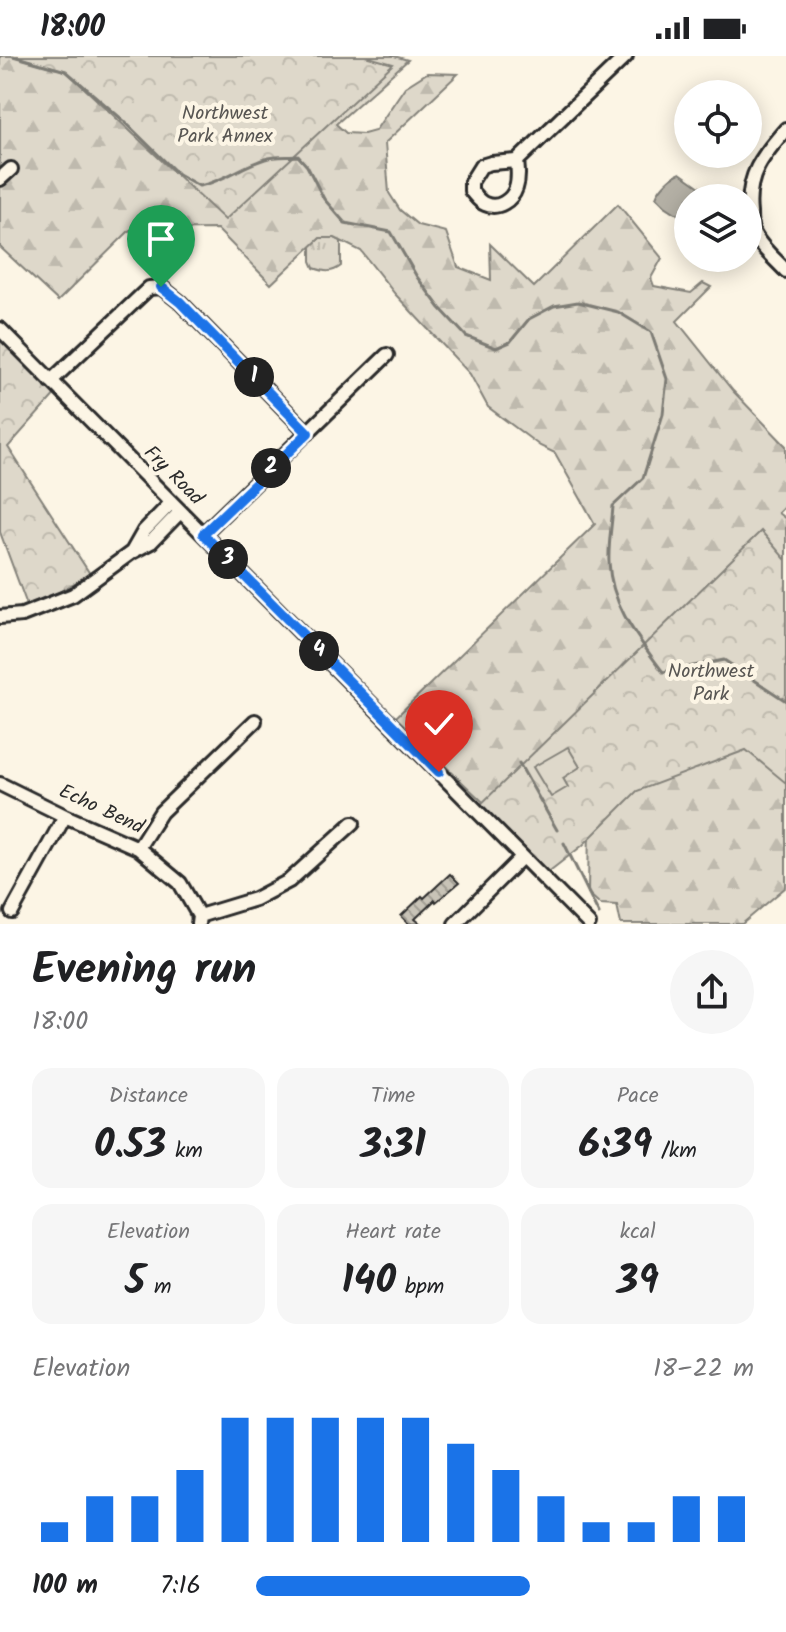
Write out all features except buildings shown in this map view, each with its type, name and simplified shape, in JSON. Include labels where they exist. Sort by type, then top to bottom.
[{"type":"street","points":[[517,161],[626,56]]},
{"type":"street","points":[[786,129],[755,169],[748,199],[751,228],[786,271]]},
{"type":"street","points":[[0,179],[11,169]]},
{"type":"street","points":[[51,381],[149,288],[161,287],[180,302],[308,433]]},
{"type":"street","name":"Fry Road","points":[[0,329],[589,924]]},
{"type":"street","points":[[203,534],[387,355]]},
{"type":"street","points":[[0,617],[22,615],[73,595],[132,552],[144,531],[176,507]]},
{"type":"street","points":[[138,848],[161,812],[255,721]]},
{"type":"street","name":"Echo Bend","points":[[0,784],[138,848],[180,883],[198,920]]},
{"type":"street","points":[[12,912],[65,816]]},
{"type":"street","points":[[198,920],[255,899],[289,881],[353,823]]},
{"type":"street","points":[[455,924],[470,919],[522,857]]},
{"type":"green space","points":[[0,56],[394,56],[408,60],[336,124],[346,133],[364,134],[375,131],[405,87],[427,73],[458,74],[385,143],[389,193],[400,210],[418,225],[446,232],[458,267],[491,280],[490,244],[534,287],[618,204],[662,258],[651,278],[654,286],[691,293],[703,283],[711,287],[677,321],[733,391],[786,446],[786,505],[778,513],[786,519],[786,887],[742,924],[621,924],[617,905],[600,904],[588,893],[589,822],[501,802],[483,802],[395,718],[595,524],[555,453],[540,446],[488,407],[470,374],[395,294],[361,251],[335,238],[320,238],[271,284],[217,229],[130,230],[58,301],[0,247]]},
{"type":"green space","name":"Northwest Park Annex","points":[[13,56],[365,56],[393,64],[225,220],[66,71]]},
{"type":"green space","points":[[320,238],[341,241],[341,266],[328,271],[314,268],[311,246]]},
{"type":"green space","points":[[0,334],[57,392],[8,447],[90,574],[57,593],[27,605],[0,532]]},
{"type":"green space","name":"Northwest Park","points":[[761,531],[786,560],[786,783],[746,750],[637,791],[583,845],[542,877],[476,809]]},
{"type":"green space","points":[[568,747],[580,767],[563,778],[568,787],[551,797],[533,767]]},
{"type":"shaded area","points":[[680,173],[696,184],[674,184],[674,212],[656,197]]},
{"type":"waterway","points":[[13,56],[66,71],[124,121],[178,174],[199,186],[265,159],[298,156],[307,166],[324,199],[345,223],[391,232],[417,277],[466,336],[496,348],[510,342],[529,319],[554,306],[578,302],[618,312],[651,332],[667,379],[663,414],[643,478],[613,506],[609,555],[611,578],[620,607],[663,672],[724,660],[786,701]]},
{"type":"waterway","points":[[519,763],[557,830]]},
{"type":"waterway","points":[[564,843],[599,914]]},
{"type":"route","points":[[161,287],[180,302],[308,433],[203,534],[439,772]]}]
